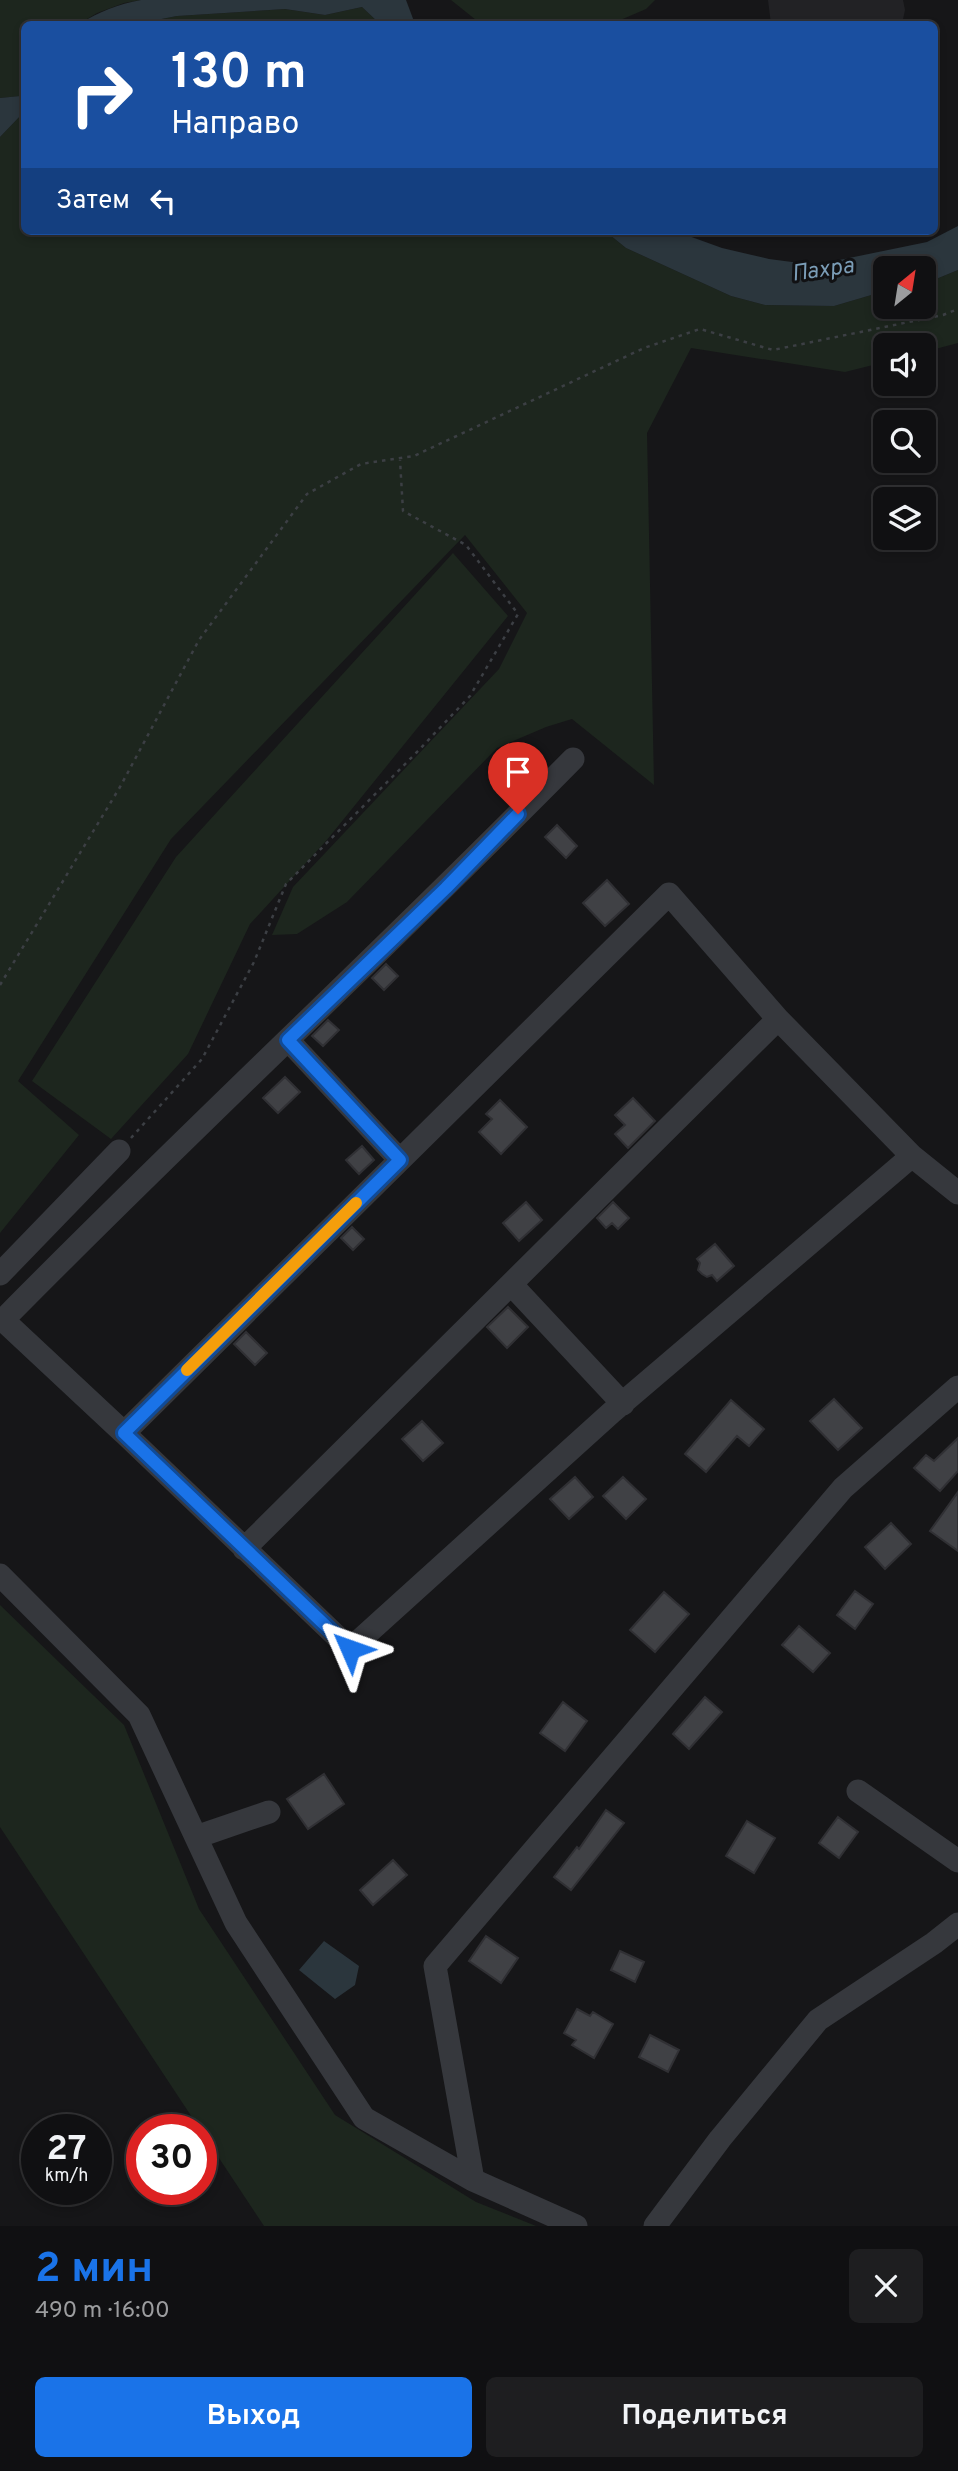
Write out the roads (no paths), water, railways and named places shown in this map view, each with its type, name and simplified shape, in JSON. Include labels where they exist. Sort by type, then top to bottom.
[{"type":"street","points":[[573,759],[446,888],[130,1191],[3,1321],[350,1649],[623,1404],[912,1156]]},
{"type":"street","points":[[124,1433],[669,894],[778,1018],[912,1156],[958,1193]]},
{"type":"street","points":[[244,1549],[778,1018]]},
{"type":"street","points":[[288,1040],[400,1160]]},
{"type":"street","points":[[0,1275],[119,1151]]},
{"type":"street","points":[[511,1284],[623,1404]]},
{"type":"street","points":[[473,2180],[435,1966],[843,1488],[958,1387]]},
{"type":"street","points":[[0,1575],[139,1715],[236,1923],[363,2118],[473,2180],[576,2226]]},
{"type":"street","points":[[858,1791],[958,1861]]},
{"type":"street","points":[[196,1837],[268,1812]]},
{"type":"street","points":[[655,2226],[720,2139],[818,2020],[958,1924]]},
{"type":"water","points":[[141,0],[406,0],[414,21],[377,21],[362,7],[325,15],[285,9],[177,16],[151,21],[85,21],[124,4]]},
{"type":"water","points":[[21,94],[21,115],[0,137],[0,98]]},
{"type":"water","name":"Пахра","points":[[958,226],[958,270],[936,279],[936,256],[873,256],[873,295],[834,306],[765,305],[731,296],[626,248],[610,235],[686,235],[722,248],[769,259],[815,265],[927,242]]},
{"type":"water","points":[[324,1941],[359,1966],[355,1985],[335,1999],[299,1970]]}]
